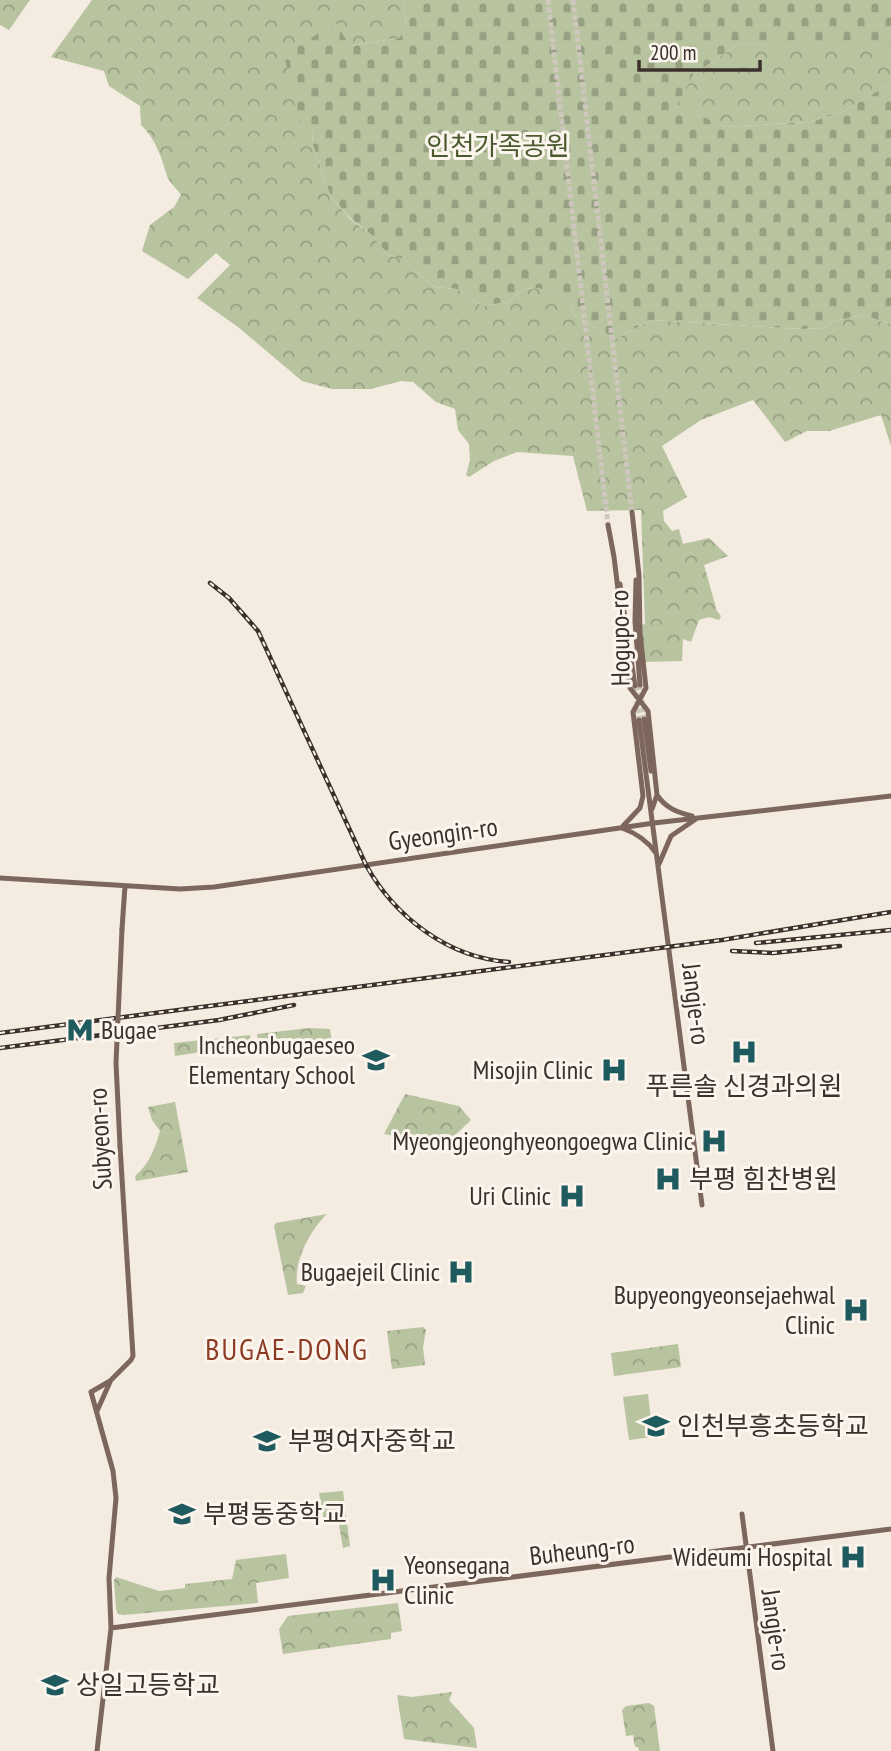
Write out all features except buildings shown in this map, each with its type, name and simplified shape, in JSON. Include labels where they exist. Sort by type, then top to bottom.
[{"type":"main road","name":"Hogupo-ro","points":[[614,557],[630,688],[639,700],[646,688],[632,512]]},
{"type":"main road","name":"Hogupo-ro","points":[[608,525],[638,685],[636,554]]},
{"type":"main road","points":[[652,809],[657,795],[648,710],[639,700],[633,712],[643,796],[634,817],[621,828],[642,838],[658,855]]},
{"type":"main road","name":"Jangje-ro","points":[[642,720],[654,796],[652,809],[702,1205]]},
{"type":"main road","points":[[657,795],[664,805],[678,813],[698,818]]},
{"type":"main road","points":[[643,796],[652,809]]},
{"type":"main road","name":"Gyeongin-ro","points":[[0,878],[180,889],[214,887],[654,823],[891,796]]},
{"type":"main road","points":[[659,865],[671,836],[698,818]]},
{"type":"main road","name":"Subyeon-ro","points":[[97,1751],[111,1628],[109,1578],[115,1519],[115,1483],[91,1392],[110,1381],[133,1356],[116,1063],[125,886]]},
{"type":"main road","name":"Subyeon-ro","points":[[97,1411],[110,1381]]},
{"type":"main road","name":"Jangje-ro","points":[[741,1514],[773,1751]]},
{"type":"main road","name":"Buheung-ro","points":[[111,1628],[891,1529]]},
{"type":"green space","points":[[0,0],[30,0],[9,30],[0,25]]},
{"type":"green space","points":[[92,0],[404,1],[406,30],[399,38],[350,46],[312,130],[313,145],[331,197],[350,219],[374,237],[388,255],[404,259],[434,287],[457,289],[482,306],[508,302],[524,289],[537,288],[558,293],[569,302],[575,316],[616,339],[651,320],[801,329],[824,328],[834,321],[862,315],[891,324],[891,446],[881,415],[829,431],[807,431],[785,442],[753,400],[701,420],[662,446],[687,497],[663,511],[664,521],[672,531],[679,529],[683,544],[709,538],[728,556],[704,565],[717,611],[721,616],[719,620],[709,617],[699,620],[691,642],[683,639],[682,661],[644,662],[641,625],[645,624],[641,510],[587,511],[573,456],[517,452],[494,461],[469,477],[466,475],[470,460],[469,444],[458,430],[455,409],[436,402],[413,382],[401,381],[371,389],[332,389],[302,381],[238,327],[197,298],[230,265],[216,253],[188,279],[142,251],[150,225],[174,207],[181,195],[168,178],[154,142],[141,125],[140,106],[109,86],[104,71],[51,57]]},
{"type":"green space","name":"인천가족공원","points":[[401,0],[891,0],[891,42],[737,45],[693,75],[677,105],[726,127],[810,122],[841,113],[891,83],[891,324],[862,315],[834,321],[824,328],[801,329],[651,320],[616,339],[575,316],[569,302],[557,293],[537,288],[524,289],[508,302],[482,306],[457,289],[434,287],[404,259],[388,255],[374,237],[350,218],[331,197],[313,145],[312,130],[297,116],[284,54],[336,23],[350,46],[399,38],[406,30],[404,2]]},
{"type":"green space","points":[[891,42],[891,83],[841,113],[810,122],[726,127],[676,105],[693,75],[737,45]]},
{"type":"green space","points":[[309,1028],[330,1029],[332,1043],[293,1040],[259,1043],[257,1034]]},
{"type":"green space","points":[[250,1035],[251,1044],[175,1056],[174,1043]]},
{"type":"green space","points":[[405,1094],[459,1106],[471,1120],[445,1145],[384,1134]]},
{"type":"green space","points":[[175,1102],[188,1172],[136,1181],[135,1176],[148,1161],[160,1131],[152,1120],[148,1107]]},
{"type":"green space","points":[[327,1214],[309,1237],[301,1256],[297,1284],[306,1286],[303,1293],[288,1295],[274,1226],[276,1223]]},
{"type":"green space","points":[[423,1327],[426,1330],[423,1347],[425,1365],[392,1369],[387,1331]]},
{"type":"green space","points":[[678,1344],[681,1367],[614,1376],[611,1353]]},
{"type":"green space","points":[[648,1394],[653,1437],[629,1440],[623,1397]]},
{"type":"green space","points":[[343,1491],[350,1546],[343,1548],[338,1519],[324,1520],[319,1493]]},
{"type":"green space","points":[[286,1554],[289,1578],[256,1583],[258,1603],[123,1615],[118,1614],[116,1609],[116,1577],[159,1591],[185,1588],[185,1584],[232,1579],[236,1560]]},
{"type":"green space","points":[[398,1603],[402,1631],[391,1633],[391,1639],[283,1654],[279,1629],[288,1616]]},
{"type":"green space","points":[[452,1692],[449,1700],[474,1728],[477,1748],[404,1739],[397,1695],[412,1697]]},
{"type":"green space","points":[[649,1703],[654,1706],[660,1751],[639,1751],[638,1747],[635,1747],[633,1735],[626,1736],[622,1710],[626,1706]]},
{"type":"tunnel","points":[[548,0],[608,525]]},
{"type":"tunnel","points":[[573,0],[632,512]]},
{"type":"tunnel","points":[[640,685],[644,719]]},
{"type":"tunnel","points":[[635,686],[639,720]]},
{"type":"railway","points":[[210,583],[229,598],[258,631],[366,865],[392,902],[426,931],[445,943],[487,959],[509,962]]},
{"type":"railway","points":[[0,1033],[722,940],[891,912]]},
{"type":"railway","points":[[756,943],[891,930]]},
{"type":"railway","points":[[732,951],[773,953],[840,946]]},
{"type":"railway","points":[[0,1048],[219,1020],[294,1005]]},
{"type":"place","name":"Bugae","points":[[80,1030]]},
{"type":"place","name":"푸른솔 신경과의원","points":[[744,1052]]},
{"type":"place","name":"Incheonbugaeseo Elementary School","points":[[376,1060]]},
{"type":"place","name":"Misojin Clinic","points":[[614,1070]]},
{"type":"place","name":"Myeongjeonghyeongoegwa Clinic","points":[[714,1141]]},
{"type":"place","name":"부평 힘찬병원","points":[[668,1179]]},
{"type":"place","name":"Uri Clinic","points":[[572,1196]]},
{"type":"place","name":"Bugaejeil Clinic","points":[[461,1272]]},
{"type":"place","name":"Bupyeongyeonsejaehwal Clinic","points":[[856,1310]]},
{"type":"place","name":"인천부흥초등학교","points":[[656,1426]]},
{"type":"place","name":"부평여자중학교","points":[[267,1441]]},
{"type":"place","name":"부평동중학교","points":[[182,1514]]},
{"type":"place","name":"Wideumi Hospital","points":[[853,1557]]},
{"type":"place","name":"Yeonsegana Clinic","points":[[383,1580]]},
{"type":"place","name":"상일고등학교","points":[[55,1685]]},
{"type":"district","name":"BUGAE-DONG","points":[[287,1350]]}]
